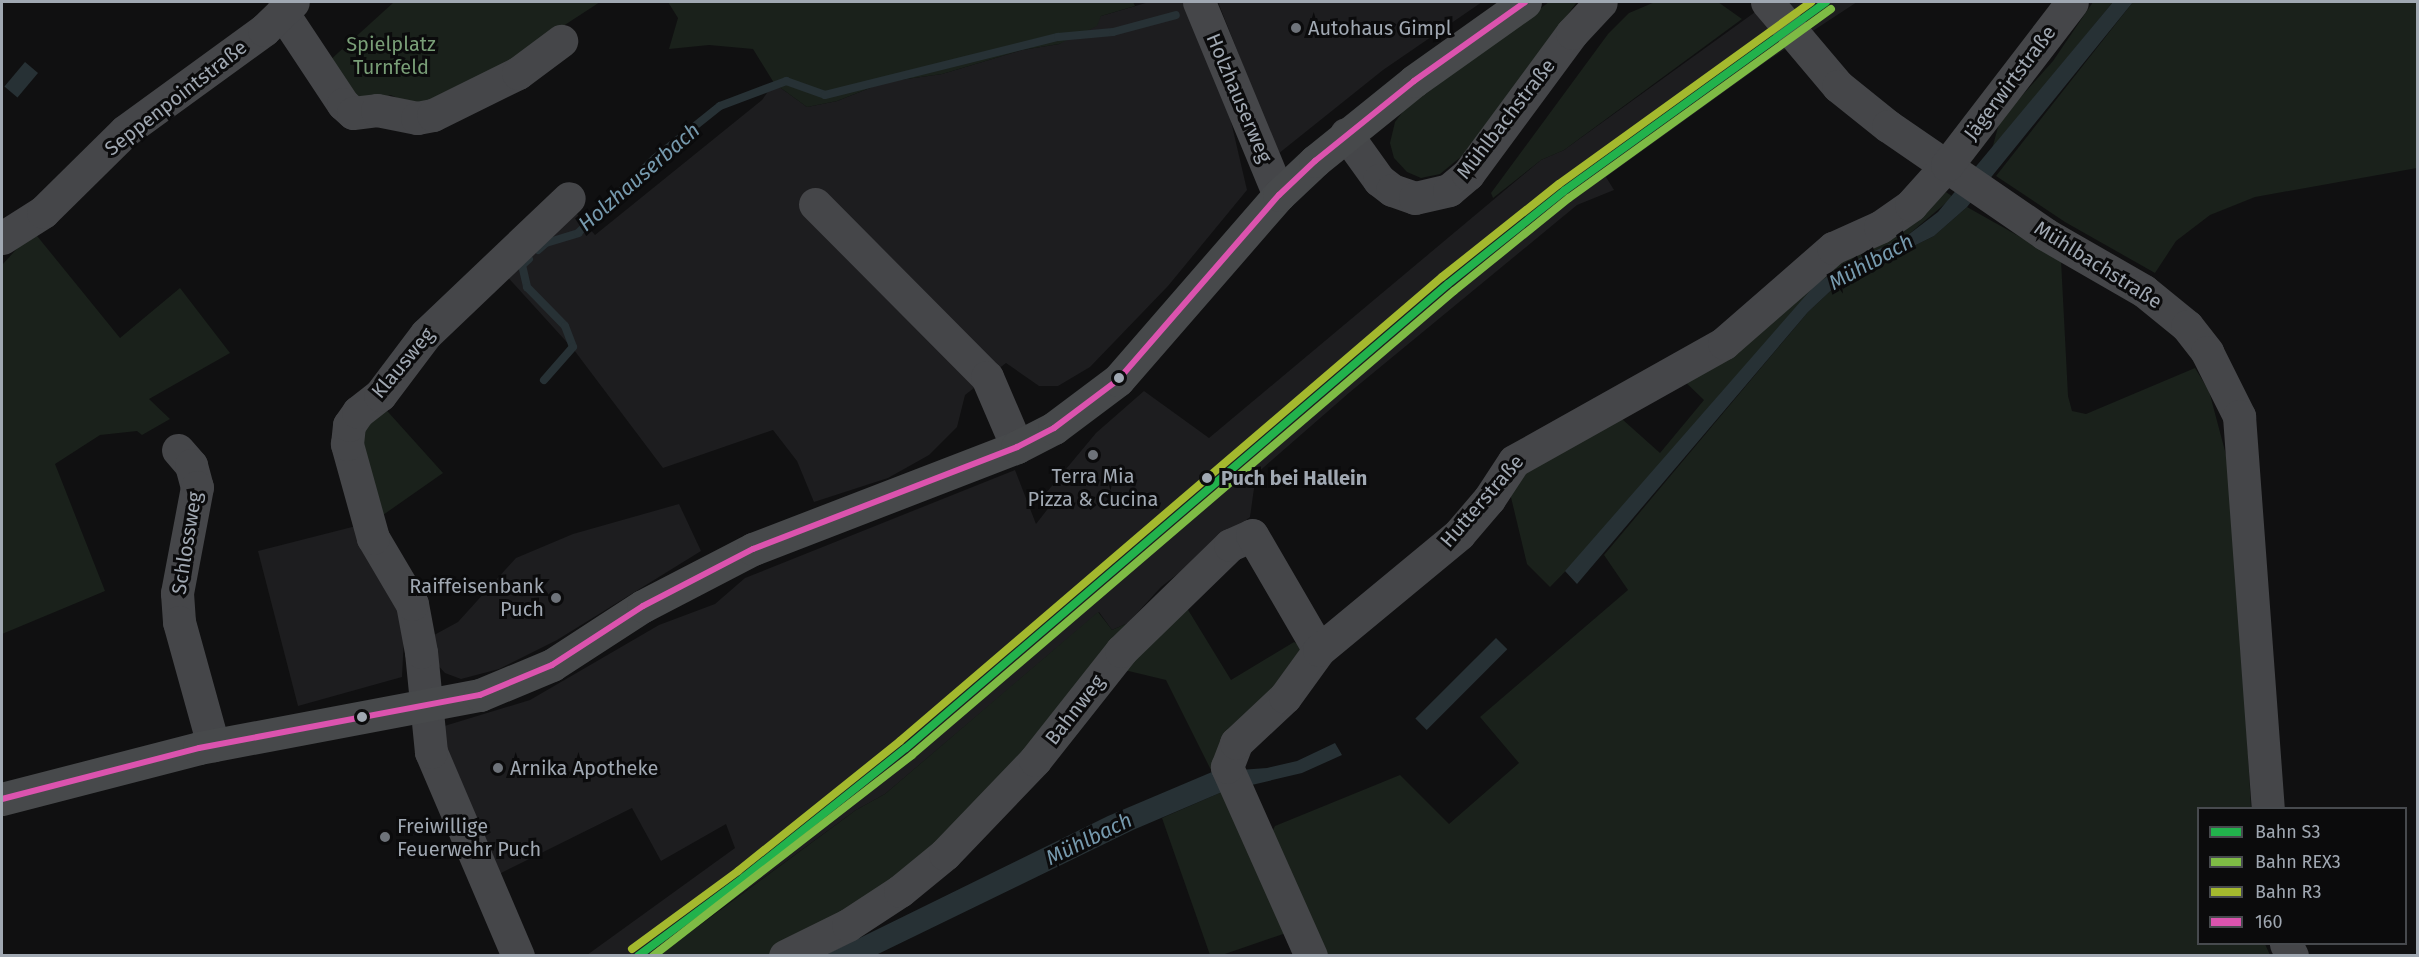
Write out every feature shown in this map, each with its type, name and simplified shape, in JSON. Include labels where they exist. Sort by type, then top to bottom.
[{"type":"main road","points":[[2,799],[213,745],[480,695],[552,665],[643,606],[753,549],[1017,447],[1089,406],[1118,380],[1279,195],[1346,134],[1525,2]]},
{"type":"street","name":"Holzhauserweg","points":[[1199,2],[1279,195]]},
{"type":"street","name":"Mühlbachstraße","points":[[1346,134],[1379,180],[1392,190],[1415,198],[1449,190],[1468,174],[1572,33],[1601,2]]},
{"type":"street","name":"Mühlbachstraße","points":[[1767,2],[1838,86],[1888,126],[1991,196],[2168,308],[2208,352],[2235,407],[2248,503],[2268,807]]},
{"type":"street","name":"Jägerwirtstraße","points":[[1955,171],[2072,2]]},
{"type":"street","points":[[277,11],[343,104],[353,113],[377,110],[417,118],[434,116],[509,78],[561,41]]},
{"type":"street","name":"Seppenpointstraße","points":[[2,238],[43,212],[125,131],[277,11]]},
{"type":"street","name":"Hutterstraße","points":[[1311,956],[1232,781],[1236,743],[1285,697],[1319,650],[1459,534],[1490,499],[1514,461],[1724,343],[1833,248],[1880,227],[1955,171]]},
{"type":"street","name":"Klausweg","points":[[518,956],[430,752],[421,652],[412,604],[370,528],[350,463],[349,425],[358,412],[380,395],[426,334],[569,198]]},
{"type":"street","points":[[815,204],[987,377],[1017,447]]},
{"type":"street","name":"Schlossweg","points":[[178,450],[192,465],[197,487],[177,593],[179,622],[213,745]]},
{"type":"street","name":"Bahnweg","points":[[785,956],[848,925],[900,891],[945,854],[1035,760],[1121,651],[1230,545],[1251,535],[1319,650]]},
{"type":"shaded area","points":[[1149,2],[1189,2],[1226,100],[1247,190],[1168,286],[1090,367],[1058,386],[1039,386],[1006,363],[965,395],[957,427],[929,455],[888,478],[814,502],[797,461],[773,430],[663,468],[574,350],[503,272],[571,207],[595,235],[762,100],[774,83],[807,107],[837,101],[885,82],[942,74],[1022,50],[1059,44],[1101,16]]},
{"type":"shaded area","points":[[1218,2],[1482,2],[1383,70],[1278,154]]},
{"type":"shaded area","points":[[1769,2],[1857,2],[1767,61],[1606,177],[1614,190],[1577,205],[1350,392],[1256,474],[1250,517],[1161,587],[1128,623],[1112,630],[1099,612],[885,794],[856,810],[658,955],[587,955],[735,848],[726,824],[661,861],[632,808],[495,876],[428,731],[530,700],[659,625],[715,604],[745,578],[1015,470],[1036,524],[1050,506],[1041,499],[1096,433],[1144,391],[1209,438],[1541,160],[1564,150]]},
{"type":"shaded area","points":[[679,504],[701,551],[557,640],[499,669],[461,679],[445,673],[433,660],[425,640],[458,622],[516,558],[573,534]]},
{"type":"shaded area","points":[[360,525],[405,617],[402,677],[298,706],[258,551]]},
{"type":"green space","name":"Spielplatz Turnfeld","points":[[394,2],[600,2],[459,94],[409,104],[391,95],[363,105],[328,62]]},
{"type":"green space","points":[[668,2],[1133,2],[1135,6],[1101,16],[1097,26],[1059,44],[1022,50],[942,74],[885,82],[837,101],[807,107],[774,83],[753,49],[709,45],[669,49],[678,18]]},
{"type":"green space","points":[[1549,2],[1577,2],[1462,156],[1440,174],[1421,178],[1407,172],[1394,158],[1390,143],[1395,122],[1404,110]]},
{"type":"green space","points":[[1655,2],[1718,2],[1742,19],[1564,150],[1541,160],[1493,198],[1491,193],[1608,34],[1629,13]]},
{"type":"green space","points":[[2093,2],[2113,2],[1992,149],[2000,120],[2053,61]]},
{"type":"green space","points":[[2133,2],[2417,2],[2417,168],[2255,197],[2210,215],[2176,241],[2155,273],[2065,222],[1996,176]]},
{"type":"green space","points":[[1946,192],[1953,197],[1908,235],[1843,266],[1730,383],[1599,537],[1550,587],[1527,564],[1509,489],[1519,472],[1613,411],[1660,453],[1704,400],[1679,376],[1832,261],[1918,218]]},
{"type":"green space","points":[[1967,207],[2061,260],[2068,396],[2072,411],[2086,414],[2195,368],[2209,391],[2233,481],[2251,807],[2197,807],[2197,945],[2265,945],[2270,955],[1318,955],[1269,838],[1275,826],[1400,775],[1449,824],[1519,763],[1480,717],[1628,590],[1604,555],[1808,312],[1839,283],[1934,236]]},
{"type":"green space","points":[[33,231],[120,338],[180,288],[230,353],[149,399],[170,419],[142,435],[137,431],[100,435],[55,464],[105,591],[2,634],[2,265]]},
{"type":"green space","points":[[380,403],[443,473],[373,522],[353,429]]},
{"type":"green space","points":[[1182,600],[1231,680],[1294,642],[1302,647],[1212,772],[1166,680],[1116,668]]},
{"type":"green space","points":[[1098,612],[1112,630],[1128,623],[943,850],[771,955],[658,956],[856,810],[885,794]]},
{"type":"green space","points":[[1222,792],[1289,932],[1222,955],[1210,955],[1162,818]]},
{"type":"water","name":"Mühlbach","points":[[2113,2],[2133,2],[1967,207],[1934,236],[1839,283],[1808,312],[1577,584],[1565,571],[1815,285],[1843,266],[1908,235],[1938,212]]},
{"type":"water","points":[[25,62],[38,73],[17,97],[4,87]]},
{"type":"water","points":[[1496,638],[1507,649],[1427,730],[1415,719]]},
{"type":"water","name":"Mühlbach","points":[[1335,743],[1342,755],[1302,773],[1222,792],[1133,830],[876,955],[823,956],[1108,816],[1212,772],[1267,768],[1297,761]]},
{"type":"waterway","name":"Holzhauserbach","points":[[538,250],[546,243],[578,233],[655,158],[720,106],[786,81],[825,95],[1058,37],[1113,32],[1176,15]]},
{"type":"waterway","name":"Holzhauserbach","points":[[529,259],[522,265],[527,287],[565,326],[573,347],[544,380]]},
{"type":"rail line","name":"R3","points":[[632,949],[738,871],[900,741],[1442,277],[1559,184],[1811,2]]},
{"type":"rail line","name":"S3","points":[[638,956],[743,878],[906,748],[1448,284],[1564,191],[1826,2]]},
{"type":"rail line","name":"REX3","points":[[653,956],[912,755],[1454,291],[1569,198],[1831,9]]},
{"type":"transit line","name":"160","points":[[2,799],[199,748],[480,695],[552,665],[643,606],[753,549],[1017,447],[1054,428],[1118,380],[1279,195],[1315,161],[1414,81],[1525,2]]},
{"type":"place","name":"Autohaus Gimpl","points":[[1296,28]]},
{"type":"place","name":"Terra Mia Pizza & Cucina","points":[[1093,455]]},
{"type":"place","name":"Puch bei Hallein","points":[[1207,478]]},
{"type":"place","name":"Raiffeisenbank Puch","points":[[556,598]]},
{"type":"place","name":"Arnika Apotheke","points":[[498,768]]},
{"type":"place","name":"Freiwillige Feuerwehr Puch","points":[[385,837]]}]
